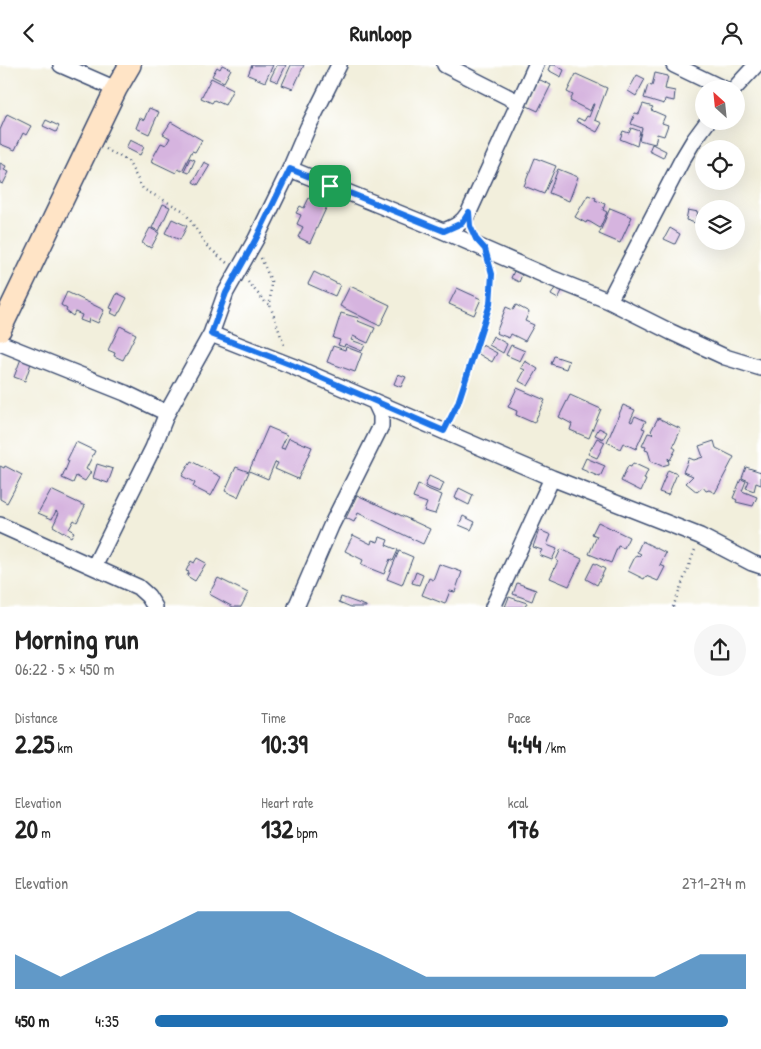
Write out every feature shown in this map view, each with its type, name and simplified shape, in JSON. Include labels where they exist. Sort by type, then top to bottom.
[{"type":"street","points":[[62,65],[116,89]]},
{"type":"street","points":[[0,330],[116,89],[130,65]]},
{"type":"street","points":[[94,567],[148,457],[167,413],[211,334],[226,293],[256,239],[339,65]]},
{"type":"street","points":[[445,65],[518,103]]},
{"type":"street","points":[[444,231],[462,223],[469,212],[536,65]]},
{"type":"street","points":[[674,65],[705,80]]},
{"type":"street","points":[[742,80],[756,65]]},
{"type":"street","points":[[609,301],[682,160],[701,130]]},
{"type":"street","points":[[290,169],[444,231],[609,301],[725,357],[761,368]]},
{"type":"street","points":[[469,212],[470,226],[476,239],[485,249]]},
{"type":"street","points":[[211,334],[292,365],[552,479],[700,536],[761,566]]},
{"type":"street","points":[[0,343],[125,393],[167,413]]},
{"type":"street","points":[[296,607],[331,526],[381,426],[381,415],[376,402]]},
{"type":"street","points":[[493,607],[552,479]]},
{"type":"street","points":[[0,525],[138,587],[148,596],[155,607]]},
{"type":"path","points":[[90,143],[111,151],[128,161],[143,189],[184,211],[207,246],[245,279],[265,303],[270,305]]},
{"type":"path","points":[[256,239],[264,267],[271,281],[270,305],[292,365]]},
{"type":"path","points":[[444,431],[458,403],[490,304],[492,274],[485,249]]},
{"type":"path","points":[[673,607],[700,536]]},
{"type":"building","points":[[222,65],[231,69],[224,82],[212,76],[217,67],[220,69]]},
{"type":"building","points":[[252,65],[273,65],[265,82],[248,75]]},
{"type":"building","points":[[277,65],[286,65],[278,82],[270,79]]},
{"type":"building","points":[[291,65],[304,65],[293,89],[282,85]]},
{"type":"building","points":[[550,65],[555,65],[564,70],[561,77],[548,70]]},
{"type":"building","points":[[655,73],[668,76],[665,89],[675,91],[674,101],[665,99],[664,104],[644,98],[648,85],[652,86]]},
{"type":"building","points":[[576,74],[607,88],[595,120],[602,123],[597,132],[576,121],[578,118],[584,121],[587,116],[589,117],[594,104],[590,111],[570,101],[573,95],[567,92]]},
{"type":"building","points":[[637,75],[645,79],[636,96],[628,91]]},
{"type":"building","points":[[211,78],[233,89],[225,105],[214,100],[212,103],[201,98]]},
{"type":"building","points":[[538,79],[551,85],[538,111],[525,105]]},
{"type":"building","points":[[643,104],[653,107],[651,110],[665,116],[662,123],[668,125],[664,136],[657,134],[655,144],[639,140],[642,128],[631,124],[635,113],[639,114]]},
{"type":"building","points":[[149,108],[159,112],[149,134],[136,128],[140,118],[144,120]]},
{"type":"building","points":[[7,114],[31,126],[26,135],[23,133],[15,150],[0,144],[0,130]]},
{"type":"building","points":[[46,120],[59,126],[56,132],[43,126]]},
{"type":"building","points":[[171,122],[202,140],[195,152],[192,151],[182,171],[178,169],[176,173],[151,161],[161,143],[166,145],[170,138],[163,134]]},
{"type":"building","points":[[631,128],[640,131],[637,146],[620,139],[623,131],[629,133]]},
{"type":"building","points":[[130,140],[144,147],[140,155],[126,148]]},
{"type":"building","points":[[652,144],[666,151],[663,158],[649,151]]},
{"type":"building","points":[[190,158],[195,160],[189,173],[184,171]]},
{"type":"building","points":[[535,158],[556,166],[544,194],[524,186]]},
{"type":"building","points":[[204,162],[210,165],[198,185],[193,182]]},
{"type":"building","points":[[0,163],[6,166],[4,170],[9,172],[3,184],[0,183]]},
{"type":"building","points":[[558,169],[578,177],[569,201],[549,193]]},
{"type":"building","points":[[588,195],[605,204],[603,210],[607,212],[600,228],[575,217]]},
{"type":"building","points":[[309,198],[328,204],[310,243],[298,237],[303,227],[297,224],[301,215],[296,213],[300,206],[304,208]]},
{"type":"building","points":[[163,204],[170,207],[159,231],[152,228]]},
{"type":"building","points":[[610,208],[632,217],[620,243],[599,234]]},
{"type":"building","points":[[688,210],[695,211],[695,223],[686,220]]},
{"type":"building","points":[[172,219],[187,226],[180,240],[165,233]]},
{"type":"building","points":[[150,228],[159,233],[151,248],[142,243]]},
{"type":"building","points":[[670,228],[680,234],[675,244],[664,239]]},
{"type":"building","points":[[514,271],[522,275],[519,282],[511,278]]},
{"type":"building","points":[[314,272],[340,285],[335,296],[308,284]]},
{"type":"building","points":[[350,286],[390,305],[380,326],[340,306]]},
{"type":"building","points":[[457,288],[481,299],[474,315],[449,304]]},
{"type":"building","points":[[555,288],[562,291],[558,299],[551,295]]},
{"type":"building","points":[[67,292],[104,310],[98,323],[89,319],[88,323],[80,320],[82,315],[75,312],[73,316],[66,311],[67,309],[61,305]]},
{"type":"building","points":[[117,293],[127,298],[117,316],[111,313],[113,309],[110,308]]},
{"type":"building","points":[[516,305],[529,312],[525,321],[534,325],[525,341],[511,334],[509,338],[496,333],[506,307],[513,310]]},
{"type":"building","points":[[341,313],[359,318],[358,321],[375,328],[368,343],[353,336],[351,340],[365,345],[362,351],[345,344],[344,347],[338,345],[340,340],[333,338]]},
{"type":"building","points":[[120,326],[136,334],[123,360],[114,356],[115,353],[108,350]]},
{"type":"building","points":[[493,336],[507,344],[503,353],[489,345]]},
{"type":"building","points":[[482,345],[497,353],[492,362],[477,353]]},
{"type":"building","points":[[511,345],[525,351],[520,361],[506,355]]},
{"type":"building","points":[[333,346],[345,350],[346,347],[362,353],[355,372],[327,362]]},
{"type":"building","points":[[22,356],[32,360],[25,381],[14,377]]},
{"type":"building","points":[[554,356],[569,361],[566,369],[551,364]]},
{"type":"building","points":[[525,361],[538,369],[528,386],[519,381],[525,370],[521,368]]},
{"type":"building","points":[[398,374],[406,377],[401,387],[394,384]]},
{"type":"building","points":[[517,388],[545,400],[534,423],[516,415],[517,411],[508,407]]},
{"type":"building","points":[[570,395],[601,409],[589,438],[570,430],[572,424],[559,417]]},
{"type":"building","points":[[623,405],[635,410],[630,421],[632,422],[635,416],[646,421],[642,428],[645,429],[636,449],[623,443],[620,449],[607,442]]},
{"type":"building","points":[[658,418],[681,429],[673,447],[676,449],[670,460],[668,458],[669,464],[662,466],[651,461],[648,451],[645,450],[646,447],[642,446],[648,433],[653,433],[651,431]]},
{"type":"building","points":[[268,427],[287,435],[281,448],[284,449],[289,438],[312,447],[298,479],[275,469],[278,463],[275,462],[268,479],[249,471]]},
{"type":"building","points":[[599,428],[607,432],[603,439],[595,435]]},
{"type":"building","points":[[597,438],[605,442],[597,458],[588,454]]},
{"type":"building","points":[[714,441],[716,448],[734,457],[715,493],[709,490],[706,491],[703,487],[697,492],[686,483],[693,476],[683,472],[689,458],[694,460],[703,457],[699,446]]},
{"type":"building","points":[[76,442],[95,451],[86,469],[91,472],[85,481],[76,476],[73,483],[62,478],[69,461],[67,460]]},
{"type":"building","points":[[586,458],[605,466],[600,477],[581,469]]},
{"type":"building","points":[[191,461],[221,477],[211,496],[193,487],[195,483],[182,476]]},
{"type":"building","points":[[633,463],[648,470],[641,491],[621,481],[628,466],[631,467]]},
{"type":"building","points":[[97,464],[113,469],[108,483],[93,478]]},
{"type":"building","points":[[0,466],[4,468],[5,466],[22,475],[7,503],[0,499]]},
{"type":"building","points":[[236,467],[249,472],[238,497],[225,491]]},
{"type":"building","points":[[746,467],[761,472],[761,485],[756,483],[754,491],[746,488],[749,481],[742,478]]},
{"type":"building","points":[[668,470],[677,474],[668,495],[659,492]]},
{"type":"building","points":[[429,476],[444,483],[440,492],[425,486]]},
{"type":"building","points":[[741,479],[746,481],[742,491],[757,497],[753,506],[736,502],[737,500],[733,498]]},
{"type":"building","points":[[418,485],[442,495],[435,514],[424,511],[427,503],[413,498]]},
{"type":"building","points":[[459,488],[473,495],[469,505],[455,498]]},
{"type":"building","points":[[51,490],[85,506],[77,522],[74,520],[69,529],[74,532],[71,537],[53,526],[59,513],[56,511],[52,519],[38,513]]},
{"type":"building","points":[[357,495],[430,529],[423,544],[358,513],[354,522],[346,518]]},
{"type":"building","points":[[463,516],[475,522],[471,530],[459,525]]},
{"type":"building","points":[[598,522],[629,537],[624,548],[618,546],[611,563],[589,554],[597,536],[592,534]]},
{"type":"building","points":[[539,530],[551,535],[547,545],[557,549],[552,560],[539,555],[542,550],[533,547]]},
{"type":"building","points":[[353,535],[371,544],[372,540],[378,542],[380,537],[388,540],[386,545],[398,550],[393,561],[390,559],[384,574],[361,565],[363,560],[345,551]]},
{"type":"building","points":[[642,541],[666,553],[660,565],[665,567],[658,581],[646,576],[644,579],[628,571],[636,555],[639,556],[641,554],[637,552]]},
{"type":"building","points":[[561,549],[582,559],[569,586],[550,578]]},
{"type":"building","points":[[399,551],[413,557],[402,585],[387,579]]},
{"type":"building","points":[[197,558],[206,563],[195,581],[187,576],[189,572],[186,571],[191,561],[194,563]]},
{"type":"building","points":[[594,563],[605,569],[597,585],[586,579]]},
{"type":"building","points":[[439,564],[462,572],[455,592],[450,591],[445,604],[422,595],[429,578],[433,580]]},
{"type":"building","points":[[416,572],[423,575],[419,585],[412,583]]},
{"type":"building","points":[[218,578],[248,593],[241,607],[233,607],[209,594]]},
{"type":"building","points":[[517,583],[536,590],[532,601],[513,594]]},
{"type":"building","points":[[341,597],[366,607],[351,607],[339,602]]},
{"type":"building","points":[[509,597],[527,603],[525,607],[505,607]]},
{"type":"route","points":[[290,169],[330,186],[444,231],[462,223],[469,212],[470,226],[476,239],[485,249],[492,274],[490,304],[458,403],[444,431],[292,365],[211,334],[226,293],[256,239],[290,169]]}]
